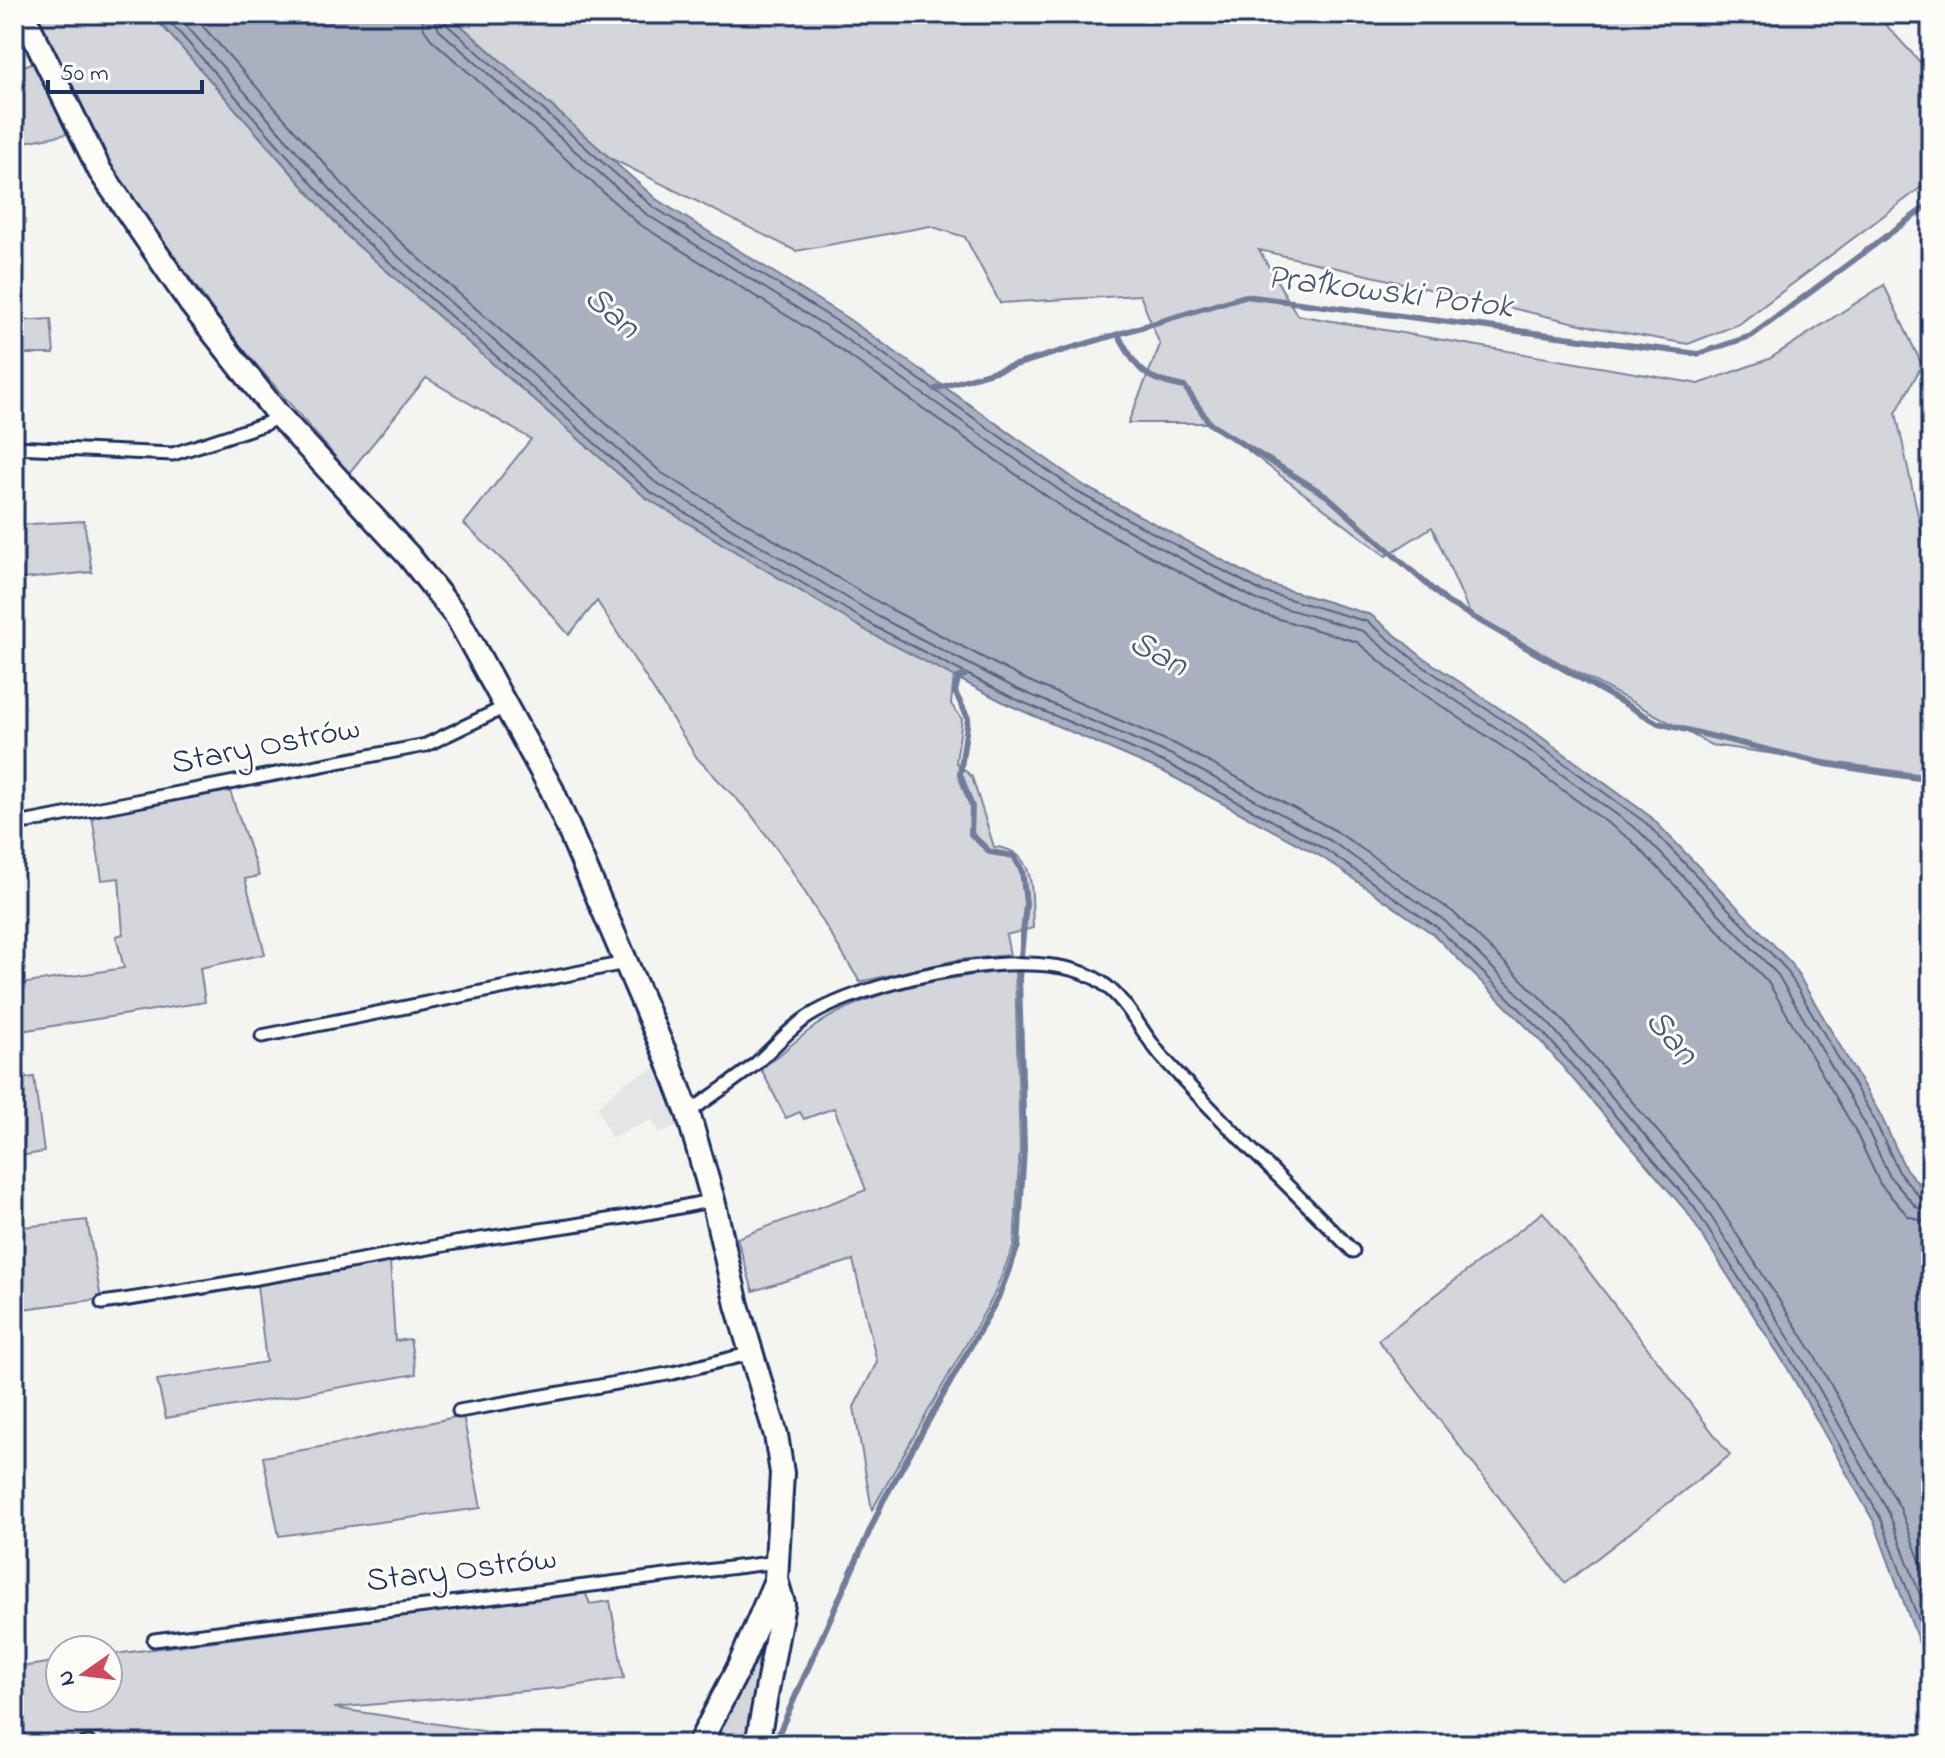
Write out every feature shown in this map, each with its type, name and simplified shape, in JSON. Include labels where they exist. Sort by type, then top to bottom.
[{"type":"street","points":[[23,14],[100,171],[191,304],[279,416],[408,555],[449,607],[552,790],[688,1113],[713,1200],[737,1305],[776,1435],[782,1473],[776,1571],[783,1604],[757,1744]]},
{"type":"street","points":[[699,1744],[711,1723],[776,1571]]},
{"type":"lane","points":[[14,447],[173,454],[265,424],[279,416]]},
{"type":"lane","name":"Stary Ostrów","points":[[28,822],[426,745],[507,706]]},
{"type":"lane","points":[[262,1036],[625,963]]},
{"type":"lane","points":[[688,1113],[752,1067],[807,1017],[842,998],[893,981],[1009,965],[1070,967],[1102,982],[1123,1002],[1164,1059],[1353,1251]]},
{"type":"lane","points":[[102,1303],[259,1281],[451,1244],[632,1219],[713,1200]]},
{"type":"lane","points":[[459,1411],[673,1373],[752,1353]]},
{"type":"lane","name":"Stary Ostrów","points":[[154,1640],[776,1571]]},
{"type":"shaded area","points":[[35,14],[152,14],[347,236],[645,497],[870,632],[954,676],[951,704],[962,719],[956,762],[972,777],[994,847],[1018,856],[1029,876],[1033,928],[1006,935],[1010,955],[957,960],[860,982],[787,863],[750,813],[697,758],[597,601],[569,635],[515,572],[464,524],[531,439],[426,378],[349,473],[231,335],[111,168],[99,137],[73,100]]},
{"type":"shaded area","points":[[448,14],[1876,14],[1931,74],[1931,180],[1739,324],[1688,344],[1598,328],[1259,250],[1297,315],[1699,384],[1769,359],[1884,285],[1922,365],[1896,413],[1931,575],[1931,776],[1711,745],[1470,614],[1432,527],[1386,556],[1212,423],[1128,423],[1160,345],[1140,295],[1000,303],[965,237],[930,226],[796,251],[610,158]]},
{"type":"shaded area","points":[[35,62],[67,134],[14,144],[14,69]]},
{"type":"shaded area","points":[[51,319],[54,354],[14,354],[14,321]]},
{"type":"shaded area","points":[[84,521],[92,572],[14,580],[14,525]]},
{"type":"shaded area","points":[[230,791],[259,876],[245,879],[265,954],[200,968],[205,1002],[14,1032],[14,985],[124,968],[116,936],[123,934],[119,878],[102,880],[92,816]]},
{"type":"shaded area","points":[[1015,970],[1020,1147],[1014,1245],[993,1297],[872,1510],[854,1407],[877,1362],[853,1260],[753,1291],[737,1238],[866,1190],[834,1108],[804,1119],[800,1112],[786,1118],[761,1069],[814,1027],[859,1003],[911,986]]},
{"type":"shaded area","points":[[657,1068],[681,1124],[659,1134],[652,1120],[611,1138],[597,1107],[625,1082]]},
{"type":"shaded area","points":[[34,1077],[44,1152],[14,1157],[14,1080]]},
{"type":"shaded area","points":[[1543,1212],[1730,1455],[1565,1583],[1378,1340]]},
{"type":"shaded area","points":[[87,1220],[101,1299],[14,1310],[14,1228]]},
{"type":"shaded area","points":[[390,1261],[395,1341],[410,1339],[416,1374],[166,1418],[157,1380],[266,1362],[257,1285]]},
{"type":"shaded area","points":[[463,1415],[481,1508],[279,1536],[263,1457],[348,1442]]},
{"type":"shaded area","points":[[585,1592],[590,1604],[610,1601],[624,1678],[568,1687],[334,1708],[509,1735],[507,1744],[161,1744],[159,1738],[116,1744],[112,1732],[14,1744],[14,1668],[44,1663],[44,1714],[124,1714],[124,1653]]},
{"type":"shaded area","points":[[767,1641],[749,1744],[713,1744]]},
{"type":"water","name":"San","points":[[152,14],[448,14],[656,199],[847,318],[1086,487],[1265,583],[1371,615],[1422,657],[1529,728],[1651,817],[1792,964],[1880,1114],[1905,1168],[1931,1198],[1931,1701],[1923,1654],[1874,1522],[1788,1369],[1687,1212],[1538,1038],[1433,934],[1322,857],[1164,772],[1009,705],[870,633],[645,497],[347,236]]},
{"type":"waterway","name":"Prałkowski Potok","points":[[935,389],[1245,296],[1698,354],[1751,336],[1931,203]]},
{"type":"waterway","points":[[1118,335],[1143,372],[1159,381],[1185,387],[1210,424],[1327,496],[1447,602],[1658,723],[1826,764],[1931,780]]},
{"type":"waterway","points":[[774,1744],[883,1501],[998,1298],[1018,1246],[1024,1148],[1019,978],[1026,903],[1022,871],[1014,856],[990,852],[971,834],[972,807],[960,774],[968,718],[955,692],[958,678],[965,675]]}]
